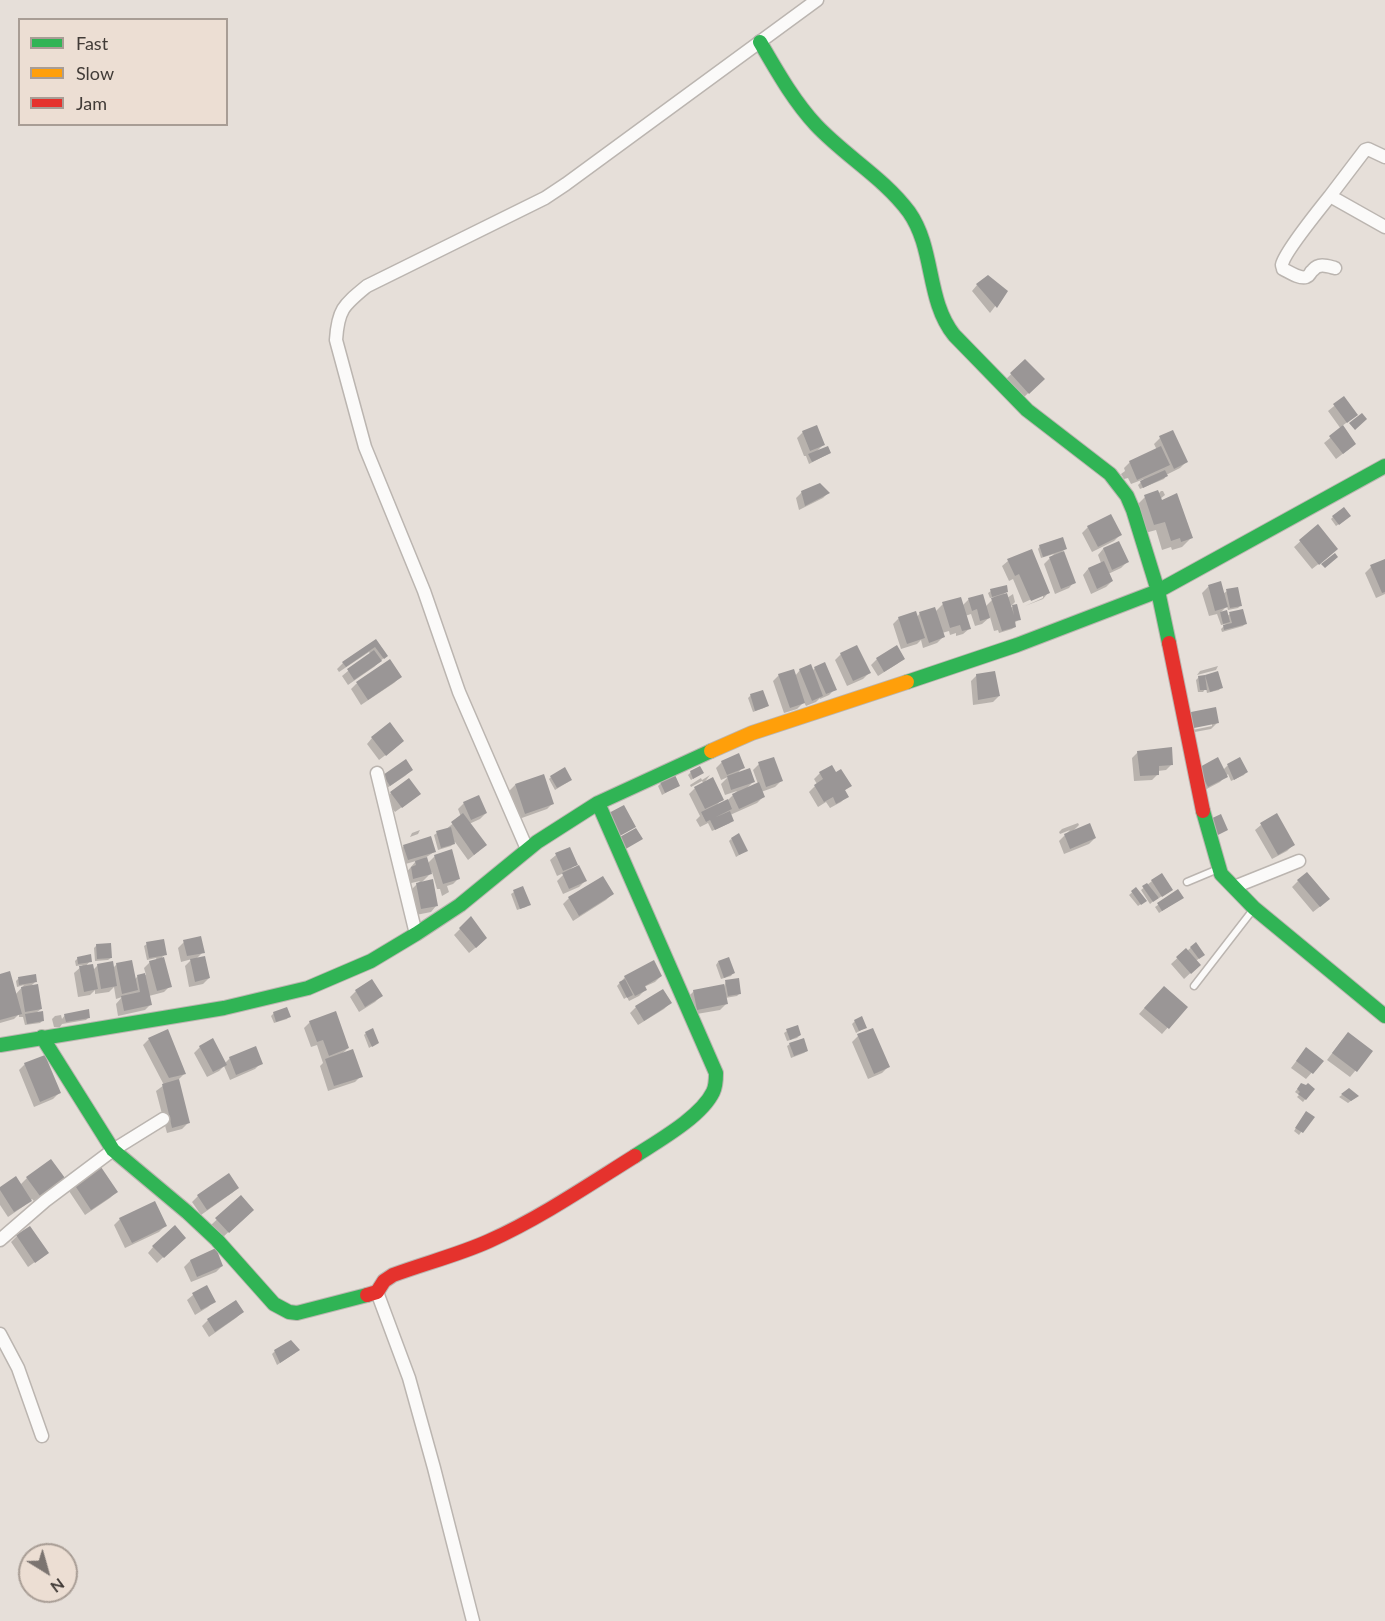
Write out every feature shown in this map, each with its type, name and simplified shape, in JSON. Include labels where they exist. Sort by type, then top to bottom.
[{"type":"street","points":[[527,849],[459,692],[424,591],[365,447],[336,340],[337,322],[345,304],[367,286],[552,193],[817,0]]},
{"type":"street","points":[[760,42],[796,101],[817,126],[898,199],[910,214],[920,232],[940,311],[954,335],[1014,398],[1110,474],[1127,496],[1158,591],[1218,869],[1254,908],[1385,1016]]},
{"type":"street","points":[[1335,268],[1324,264],[1313,269],[1304,278],[1283,269],[1282,263],[1365,150],[1368,149],[1385,157]]},
{"type":"street","points":[[1330,196],[1385,227]]},
{"type":"street","points":[[0,1045],[42,1036],[224,1008],[308,988],[371,961],[416,934],[460,905],[527,849],[598,803],[752,733],[1017,645],[1158,591],[1385,466]]},
{"type":"street","points":[[377,773],[416,934]]},
{"type":"street","points":[[42,1036],[113,1150],[217,1240],[267,1298],[282,1310],[297,1313],[377,1292],[382,1283],[390,1277],[422,1264],[469,1250],[500,1236],[580,1192],[670,1132],[700,1108],[717,1084],[716,1073],[598,803]]},
{"type":"street","points":[[1234,887],[1299,861]]},
{"type":"street","points":[[0,1240],[45,1200],[113,1150],[163,1119]]},
{"type":"street","points":[[377,1292],[409,1378],[472,1621]]},
{"type":"street","points":[[0,1334],[18,1368],[42,1436]]},
{"type":"lane","points":[[1187,882],[1218,869]]},
{"type":"lane","points":[[1194,986],[1254,908]]},
{"type":"building","points":[[988,275],[1008,291],[997,308],[976,284]]},
{"type":"building","points":[[1025,359],[1045,379],[1029,394],[1010,373]]},
{"type":"building","points":[[1344,396],[1358,415],[1347,423],[1333,404]]},
{"type":"building","points":[[1362,413],[1367,419],[1355,430],[1349,423]]},
{"type":"building","points":[[817,425],[825,445],[810,451],[802,431]]},
{"type":"building","points":[[1343,425],[1356,444],[1343,454],[1329,436]]},
{"type":"building","points":[[1173,430],[1188,462],[1174,469],[1159,436]]},
{"type":"building","points":[[828,446],[831,453],[812,462],[808,454]]},
{"type":"building","points":[[1161,446],[1170,465],[1137,480],[1129,461]]},
{"type":"building","points":[[1165,470],[1168,476],[1143,488],[1140,481]]},
{"type":"building","points":[[820,483],[830,493],[805,506],[801,491]]},
{"type":"building","points":[[1158,490],[1162,500],[1177,493],[1193,538],[1181,542],[1180,538],[1171,541],[1165,522],[1154,525],[1144,495]]},
{"type":"building","points":[[1344,507],[1351,516],[1339,525],[1332,516]]},
{"type":"building","points":[[1111,514],[1122,535],[1098,547],[1087,526]]},
{"type":"building","points":[[1318,524],[1338,549],[1319,565],[1299,540]]},
{"type":"building","points":[[1063,537],[1067,549],[1043,557],[1039,545]]},
{"type":"building","points":[[1119,541],[1129,562],[1112,570],[1103,548]]},
{"type":"building","points":[[1032,549],[1050,593],[1031,601],[1019,574],[1015,576],[1007,559]]},
{"type":"building","points":[[1064,551],[1076,583],[1061,589],[1049,557]]},
{"type":"building","points":[[1335,553],[1338,557],[1325,568],[1321,564]]},
{"type":"building","points":[[1385,559],[1385,592],[1382,593],[1370,565]]},
{"type":"building","points":[[1104,561],[1113,581],[1097,589],[1088,568]]},
{"type":"building","points":[[1221,581],[1228,607],[1215,611],[1208,585]]},
{"type":"building","points":[[1007,585],[1008,592],[992,597],[990,589]]},
{"type":"building","points":[[1238,587],[1242,606],[1230,608],[1226,589]]},
{"type":"building","points":[[1007,593],[1014,615],[1012,605],[1017,604],[1021,620],[1015,621],[1016,627],[1002,631],[991,598]]},
{"type":"building","points":[[983,594],[990,618],[980,621],[977,609],[972,611],[968,598]]},
{"type":"building","points":[[961,597],[971,629],[962,631],[960,625],[950,628],[942,602]]},
{"type":"building","points":[[935,607],[945,637],[929,643],[919,612]]},
{"type":"building","points":[[1243,609],[1247,624],[1224,630],[1223,625],[1232,623],[1229,612]]},
{"type":"building","points":[[1227,610],[1230,622],[1223,624],[1220,612]]},
{"type":"building","points":[[916,611],[925,638],[907,644],[898,617]]},
{"type":"building","points":[[376,639],[388,656],[384,659],[375,647],[346,667],[342,662]]},
{"type":"building","points":[[857,645],[871,673],[853,681],[840,653]]},
{"type":"building","points":[[897,645],[905,659],[884,672],[876,658]]},
{"type":"building","points":[[374,650],[382,661],[354,680],[347,669]]},
{"type":"building","points":[[390,659],[402,677],[368,700],[356,682]]},
{"type":"building","points":[[825,662],[837,690],[826,694],[814,667]]},
{"type":"building","points":[[811,664],[823,696],[812,701],[799,669]]},
{"type":"building","points":[[794,669],[805,703],[790,708],[778,674]]},
{"type":"building","points":[[995,671],[1000,696],[978,700],[976,674]]},
{"type":"building","points":[[1218,671],[1223,688],[1210,692],[1205,675]]},
{"type":"building","points":[[1205,675],[1207,690],[1200,690],[1198,676]]},
{"type":"building","points":[[763,690],[769,706],[755,711],[750,694]]},
{"type":"building","points":[[1216,707],[1219,723],[1189,729],[1186,713]]},
{"type":"building","points":[[390,722],[404,741],[386,756],[371,737]]},
{"type":"building","points":[[1172,747],[1173,765],[1159,766],[1159,775],[1140,776],[1137,751]]},
{"type":"building","points":[[739,753],[745,768],[727,775],[721,761]]},
{"type":"building","points":[[774,757],[783,781],[766,787],[758,762]]},
{"type":"building","points":[[1218,757],[1228,777],[1208,787],[1198,768]]},
{"type":"building","points":[[1240,757],[1248,772],[1234,780],[1227,764]]},
{"type":"building","points":[[406,759],[413,770],[390,786],[383,775]]},
{"type":"building","points":[[832,765],[836,772],[841,769],[852,786],[845,790],[849,797],[836,804],[833,797],[824,802],[814,785],[823,779],[819,772]]},
{"type":"building","points":[[700,766],[704,773],[693,779],[690,771]]},
{"type":"building","points":[[565,767],[572,780],[557,788],[550,776]]},
{"type":"building","points":[[750,768],[755,782],[731,790],[727,776]]},
{"type":"building","points":[[544,774],[554,804],[525,814],[515,784]]},
{"type":"building","points":[[675,775],[680,786],[665,793],[660,782]]},
{"type":"building","points":[[713,777],[724,800],[705,809],[694,787]]},
{"type":"building","points":[[409,778],[421,794],[402,808],[390,792]]},
{"type":"building","points":[[759,782],[765,797],[739,809],[732,794]]},
{"type":"building","points":[[479,795],[487,813],[471,820],[463,802]]},
{"type":"building","points":[[728,799],[732,809],[716,817],[730,811],[734,821],[715,830],[710,820],[706,822],[701,812]]},
{"type":"building","points":[[624,805],[636,827],[618,837],[605,815]]},
{"type":"building","points":[[463,813],[487,845],[474,855],[451,822]]},
{"type":"building","points":[[1277,813],[1295,845],[1278,855],[1260,823]]},
{"type":"building","points":[[1221,814],[1228,830],[1214,837],[1206,821]]},
{"type":"building","points":[[1090,823],[1096,838],[1070,849],[1064,834]]},
{"type":"building","points":[[451,827],[455,844],[441,848],[436,831]]},
{"type":"building","points":[[636,828],[643,839],[624,850],[618,838]]},
{"type":"building","points":[[739,833],[748,851],[739,855],[731,838]]},
{"type":"building","points":[[431,836],[436,852],[408,860],[403,845]]},
{"type":"building","points":[[570,847],[578,865],[563,871],[555,853]]},
{"type":"building","points":[[452,849],[460,879],[443,884],[434,855]]},
{"type":"building","points":[[427,857],[432,874],[413,879],[411,867],[416,865],[415,861]]},
{"type":"building","points":[[579,865],[587,881],[569,889],[562,873]]},
{"type":"building","points":[[1307,872],[1330,899],[1320,907],[1297,880]]},
{"type":"building","points":[[1162,873],[1173,890],[1162,897],[1151,880]]},
{"type":"building","points":[[603,876],[614,894],[579,916],[568,897]]},
{"type":"building","points":[[433,879],[438,906],[421,909],[416,883]]},
{"type":"building","points":[[1147,883],[1159,898],[1153,902],[1142,886]]},
{"type":"building","points":[[523,886],[531,905],[520,909],[513,890]]},
{"type":"building","points":[[1136,887],[1147,901],[1141,905],[1131,891]]},
{"type":"building","points":[[1178,889],[1184,898],[1162,911],[1157,903]]},
{"type":"building","points":[[471,916],[487,938],[476,948],[459,928]]},
{"type":"building","points":[[201,936],[205,953],[187,956],[183,940]]},
{"type":"building","points":[[164,939],[167,955],[149,958],[146,942]]},
{"type":"building","points":[[1196,942],[1205,955],[1199,959],[1190,947]]},
{"type":"building","points":[[111,943],[112,958],[97,959],[96,944]]},
{"type":"building","points":[[1186,948],[1201,965],[1191,974],[1176,957]]},
{"type":"building","points":[[91,954],[92,962],[78,964],[77,957]]},
{"type":"building","points":[[205,956],[210,978],[195,982],[190,959]]},
{"type":"building","points":[[164,957],[172,987],[157,991],[149,961]]},
{"type":"building","points":[[729,957],[735,973],[724,978],[718,961]]},
{"type":"building","points":[[132,960],[138,990],[122,994],[116,963]]},
{"type":"building","points":[[654,960],[662,976],[645,986],[647,990],[635,996],[624,976]]},
{"type":"building","points":[[113,961],[117,986],[101,989],[97,964]]},
{"type":"building","points":[[93,964],[98,989],[84,992],[79,966]]},
{"type":"building","points":[[10,971],[22,1014],[0,1020],[0,974]]},
{"type":"building","points":[[145,973],[152,1005],[124,1011],[121,996],[140,992],[137,975]]},
{"type":"building","points":[[36,974],[37,982],[19,985],[18,977]]},
{"type":"building","points":[[739,978],[741,994],[728,996],[725,980]]},
{"type":"building","points":[[372,979],[383,996],[365,1007],[355,990]]},
{"type":"building","points":[[625,979],[633,995],[627,998],[619,982]]},
{"type":"building","points":[[38,984],[42,1009],[25,1012],[21,987]]},
{"type":"building","points":[[724,984],[728,1004],[697,1010],[693,990]]},
{"type":"building","points":[[1164,986],[1188,1007],[1169,1029],[1144,1008]]},
{"type":"building","points":[[663,989],[672,1003],[644,1021],[635,1006]]},
{"type":"building","points":[[287,1007],[291,1017],[276,1022],[273,1012]]},
{"type":"building","points":[[89,1009],[90,1018],[66,1022],[64,1014]]},
{"type":"building","points":[[43,1011],[44,1021],[27,1024],[25,1014]]},
{"type":"building","points":[[336,1011],[349,1048],[329,1056],[323,1040],[317,1042],[309,1021]]},
{"type":"building","points":[[862,1016],[867,1028],[859,1031],[854,1020]]},
{"type":"building","points":[[798,1025],[801,1035],[790,1040],[786,1029]]},
{"type":"building","points":[[373,1028],[379,1043],[372,1047],[365,1032]]},
{"type":"building","points":[[873,1028],[890,1067],[874,1074],[857,1034]]},
{"type":"building","points":[[168,1029],[186,1074],[169,1078],[148,1038]]},
{"type":"building","points":[[1348,1032],[1373,1051],[1357,1072],[1332,1053]]},
{"type":"building","points":[[213,1038],[227,1065],[213,1072],[199,1046]]},
{"type":"building","points":[[804,1038],[808,1051],[794,1056],[789,1043]]},
{"type":"building","points":[[256,1046],[263,1064],[236,1075],[229,1057]]},
{"type":"building","points":[[1306,1047],[1324,1061],[1313,1074],[1296,1061]]},
{"type":"building","points":[[353,1049],[363,1077],[334,1086],[325,1059]]},
{"type":"building","points":[[45,1055],[61,1093],[40,1102],[24,1063]]},
{"type":"building","points":[[179,1079],[190,1123],[172,1128],[162,1084]]},
{"type":"building","points":[[1301,1083],[1306,1085],[1308,1083],[1315,1089],[1306,1100],[1298,1094],[1300,1092],[1297,1089]]},
{"type":"building","points":[[1349,1088],[1359,1096],[1351,1101],[1341,1094]]},
{"type":"building","points":[[1306,1111],[1315,1117],[1303,1133],[1295,1128]]},
{"type":"building","points":[[51,1159],[65,1178],[40,1196],[26,1177]]},
{"type":"building","points":[[101,1167],[118,1192],[91,1210],[74,1184]]},
{"type":"building","points":[[229,1173],[239,1188],[207,1210],[197,1195]]},
{"type":"building","points":[[16,1176],[32,1201],[14,1212],[0,1187]]},
{"type":"building","points":[[241,1195],[254,1210],[229,1233],[215,1218]]},
{"type":"building","points":[[155,1201],[167,1226],[132,1243],[119,1218]]},
{"type":"building","points":[[175,1225],[186,1238],[164,1258],[152,1246]]},
{"type":"building","points":[[30,1226],[49,1253],[35,1263],[16,1235]]},
{"type":"building","points":[[216,1248],[223,1266],[197,1277],[190,1260]]},
{"type":"building","points":[[207,1285],[216,1302],[201,1310],[192,1293]]},
{"type":"building","points":[[236,1300],[244,1312],[215,1332],[207,1319]]},
{"type":"building","points":[[291,1340],[300,1350],[280,1363],[274,1350]]},
{"type":"traffic: fast","points":[[760,42],[793,95],[816,125],[888,188],[909,212],[923,242],[939,306],[954,335],[1027,410],[1110,474],[1127,496],[1158,591],[1169,643]]},
{"type":"traffic: fast","points":[[907,682],[1017,645],[1158,591],[1385,466]]},
{"type":"traffic: fast","points":[[0,1045],[224,1008],[308,988],[371,961],[416,934],[460,905],[537,842],[598,803],[711,751]]},
{"type":"traffic: fast","points":[[598,803],[716,1073],[713,1092],[699,1110],[678,1128],[635,1156]]},
{"type":"traffic: fast","points":[[1203,811],[1221,874],[1254,908],[1385,1016]]},
{"type":"traffic: fast","points":[[42,1037],[113,1150],[217,1240],[274,1304],[289,1312],[297,1313],[367,1295]]},
{"type":"traffic: slow","points":[[711,751],[752,733],[907,682]]},
{"type":"traffic: jam","points":[[1169,643],[1203,811]]},
{"type":"traffic: jam","points":[[367,1295],[377,1292],[384,1281],[393,1275],[465,1251],[508,1232],[635,1156]]}]
